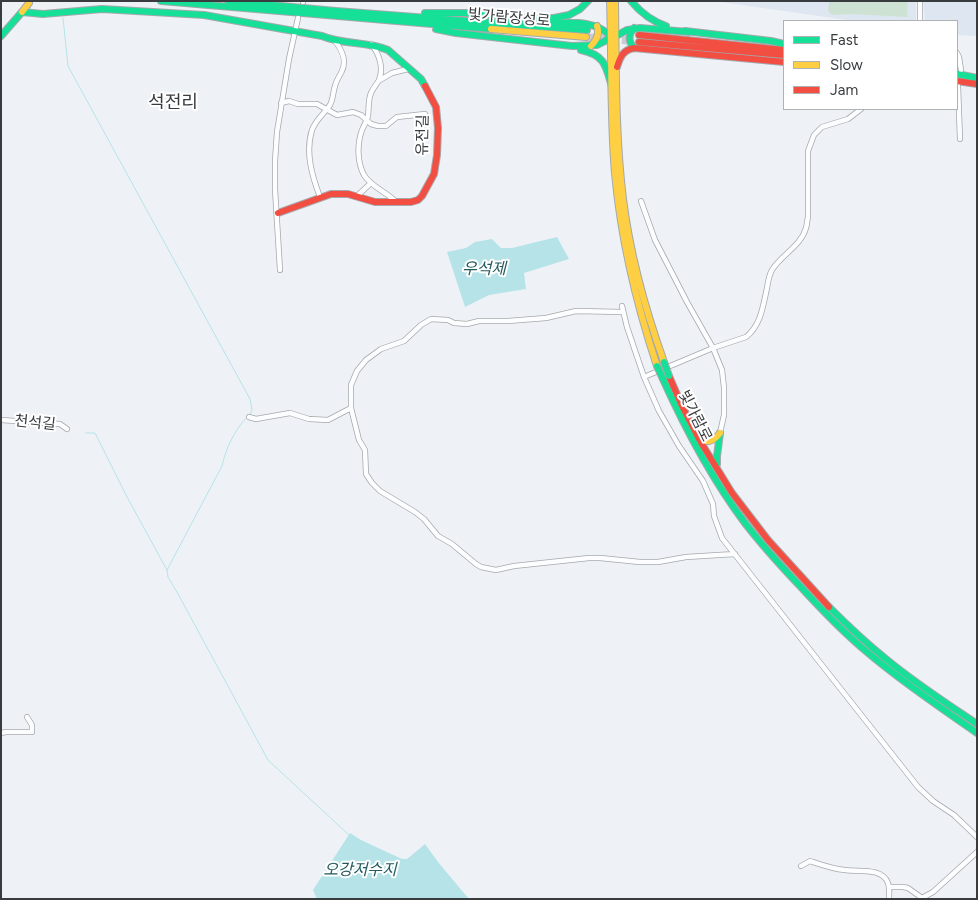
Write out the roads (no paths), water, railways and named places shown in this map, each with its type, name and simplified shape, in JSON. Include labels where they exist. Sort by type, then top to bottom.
[{"type":"main road","name":"빛가람장성로","points":[[161,1],[338,17],[587,34],[228,1]]},
{"type":"main road","points":[[241,2],[250,1]]},
{"type":"main road","points":[[277,1],[399,12],[465,13],[525,18],[551,23],[586,24],[596,26],[634,48],[783,62]]},
{"type":"main road","points":[[525,18],[561,17],[580,9],[588,1]]},
{"type":"main road","name":"빛가람로","points":[[610,1],[617,67],[618,137],[625,208],[630,243],[643,300],[661,364]]},
{"type":"main road","name":"빛가람로","points":[[615,1],[612,87],[614,168],[623,236],[642,321],[661,364],[675,406],[690,437],[747,525],[830,618],[869,654],[977,732]]},
{"type":"main road","points":[[631,1],[651,22],[689,32]]},
{"type":"main road","points":[[1,36],[29,2]]},
{"type":"main road","name":"유전길","points":[[22,12],[38,14],[102,9],[204,14],[295,30],[335,41],[367,43],[388,50],[421,79],[436,106],[438,128],[434,174],[422,196],[418,200],[411,202],[374,202],[357,196],[337,193],[328,194],[278,213]]},
{"type":"main road","points":[[338,17],[352,21],[413,26],[572,46],[591,46],[634,28],[689,32],[783,44]]},
{"type":"main road","points":[[591,46],[598,36],[596,26]]},
{"type":"main road","points":[[634,28],[630,33],[629,39],[634,48]]},
{"type":"main road","points":[[783,50],[639,39],[783,56]]},
{"type":"main road","points":[[572,46],[576,49],[590,51],[605,63],[612,87]]},
{"type":"main road","points":[[617,67],[621,54],[634,48]]},
{"type":"main road","points":[[959,72],[977,78]]},
{"type":"main road","points":[[958,83],[977,84]]},
{"type":"main road","name":"빛가람로","points":[[666,378],[700,441],[732,493],[749,517],[822,602],[887,660],[977,724]]},
{"type":"main road","points":[[700,441],[710,441],[720,433]]},
{"type":"main road","points":[[718,468],[716,457],[720,433]]},
{"type":"street","points":[[920,1],[920,20]]},
{"type":"street","points":[[280,270],[278,213],[275,189],[276,132],[298,18]]},
{"type":"street","points":[[320,197],[310,163],[310,138],[314,125],[331,102],[335,84],[343,71],[343,54],[335,41]]},
{"type":"street","points":[[371,44],[380,60],[381,70],[379,81],[371,93],[366,120],[361,131],[359,159],[363,172],[371,183],[396,202]]},
{"type":"street","points":[[958,54],[959,72]]},
{"type":"street","points":[[379,81],[392,73],[408,69]]},
{"type":"street","points":[[958,83],[960,140]]},
{"type":"street","points":[[282,103],[314,104],[337,115],[357,112],[374,125],[384,126],[390,124],[397,117],[425,114]]},
{"type":"street","points":[[644,377],[713,348],[746,337],[753,331],[761,314],[772,270],[780,259],[797,244],[806,228],[808,217],[808,151],[814,135],[822,127],[848,119],[860,110]]},
{"type":"street","points":[[357,196],[371,183]]},
{"type":"street","points":[[641,201],[655,240],[713,348],[722,370],[724,415],[720,433]]},
{"type":"street","points":[[622,306],[644,377],[659,411],[679,446],[703,481],[713,504],[714,516],[722,538],[918,786],[933,801],[954,815],[977,837]]},
{"type":"street","points":[[623,312],[576,311],[546,318],[479,321],[467,324],[454,324],[448,320],[432,320],[421,325],[404,341],[381,349],[366,360],[351,385],[351,408],[359,440],[365,450],[366,474],[372,484],[380,491],[415,512],[424,519],[438,536],[452,544],[481,567],[496,570],[514,566],[589,558],[658,562],[686,557],[735,554]]},
{"type":"street","points":[[249,416],[256,419],[290,413],[309,419],[328,420],[351,408]]},
{"type":"street","name":"천석길","points":[[1,420],[60,424],[67,429]]},
{"type":"street","points":[[1,733],[32,732],[32,725],[27,717]]},
{"type":"street","points":[[889,887],[908,888],[922,898],[947,880],[977,852]]},
{"type":"street","points":[[801,866],[810,862],[842,870],[863,870],[880,874],[886,880],[889,887],[889,899]]},
{"type":"water","name":"우석제","points":[[557,237],[569,259],[524,273],[526,289],[489,295],[465,307],[447,252],[466,248],[475,242],[492,239],[501,248],[512,248]]},
{"type":"water","name":"오강저수지","points":[[350,833],[402,859],[407,859],[425,844],[469,899],[317,899],[313,890]]},
{"type":"waterway","points":[[63,18],[68,66],[250,399],[252,410],[250,414]]},
{"type":"waterway","points":[[167,570],[222,466],[231,440],[247,417]]},
{"type":"waterway","points":[[86,433],[95,433],[167,570],[168,577],[268,760],[349,835]]},
{"type":"tunnel","points":[[586,37],[634,41]]},
{"type":"district","name":"석전리","points":[[173,103]]}]
